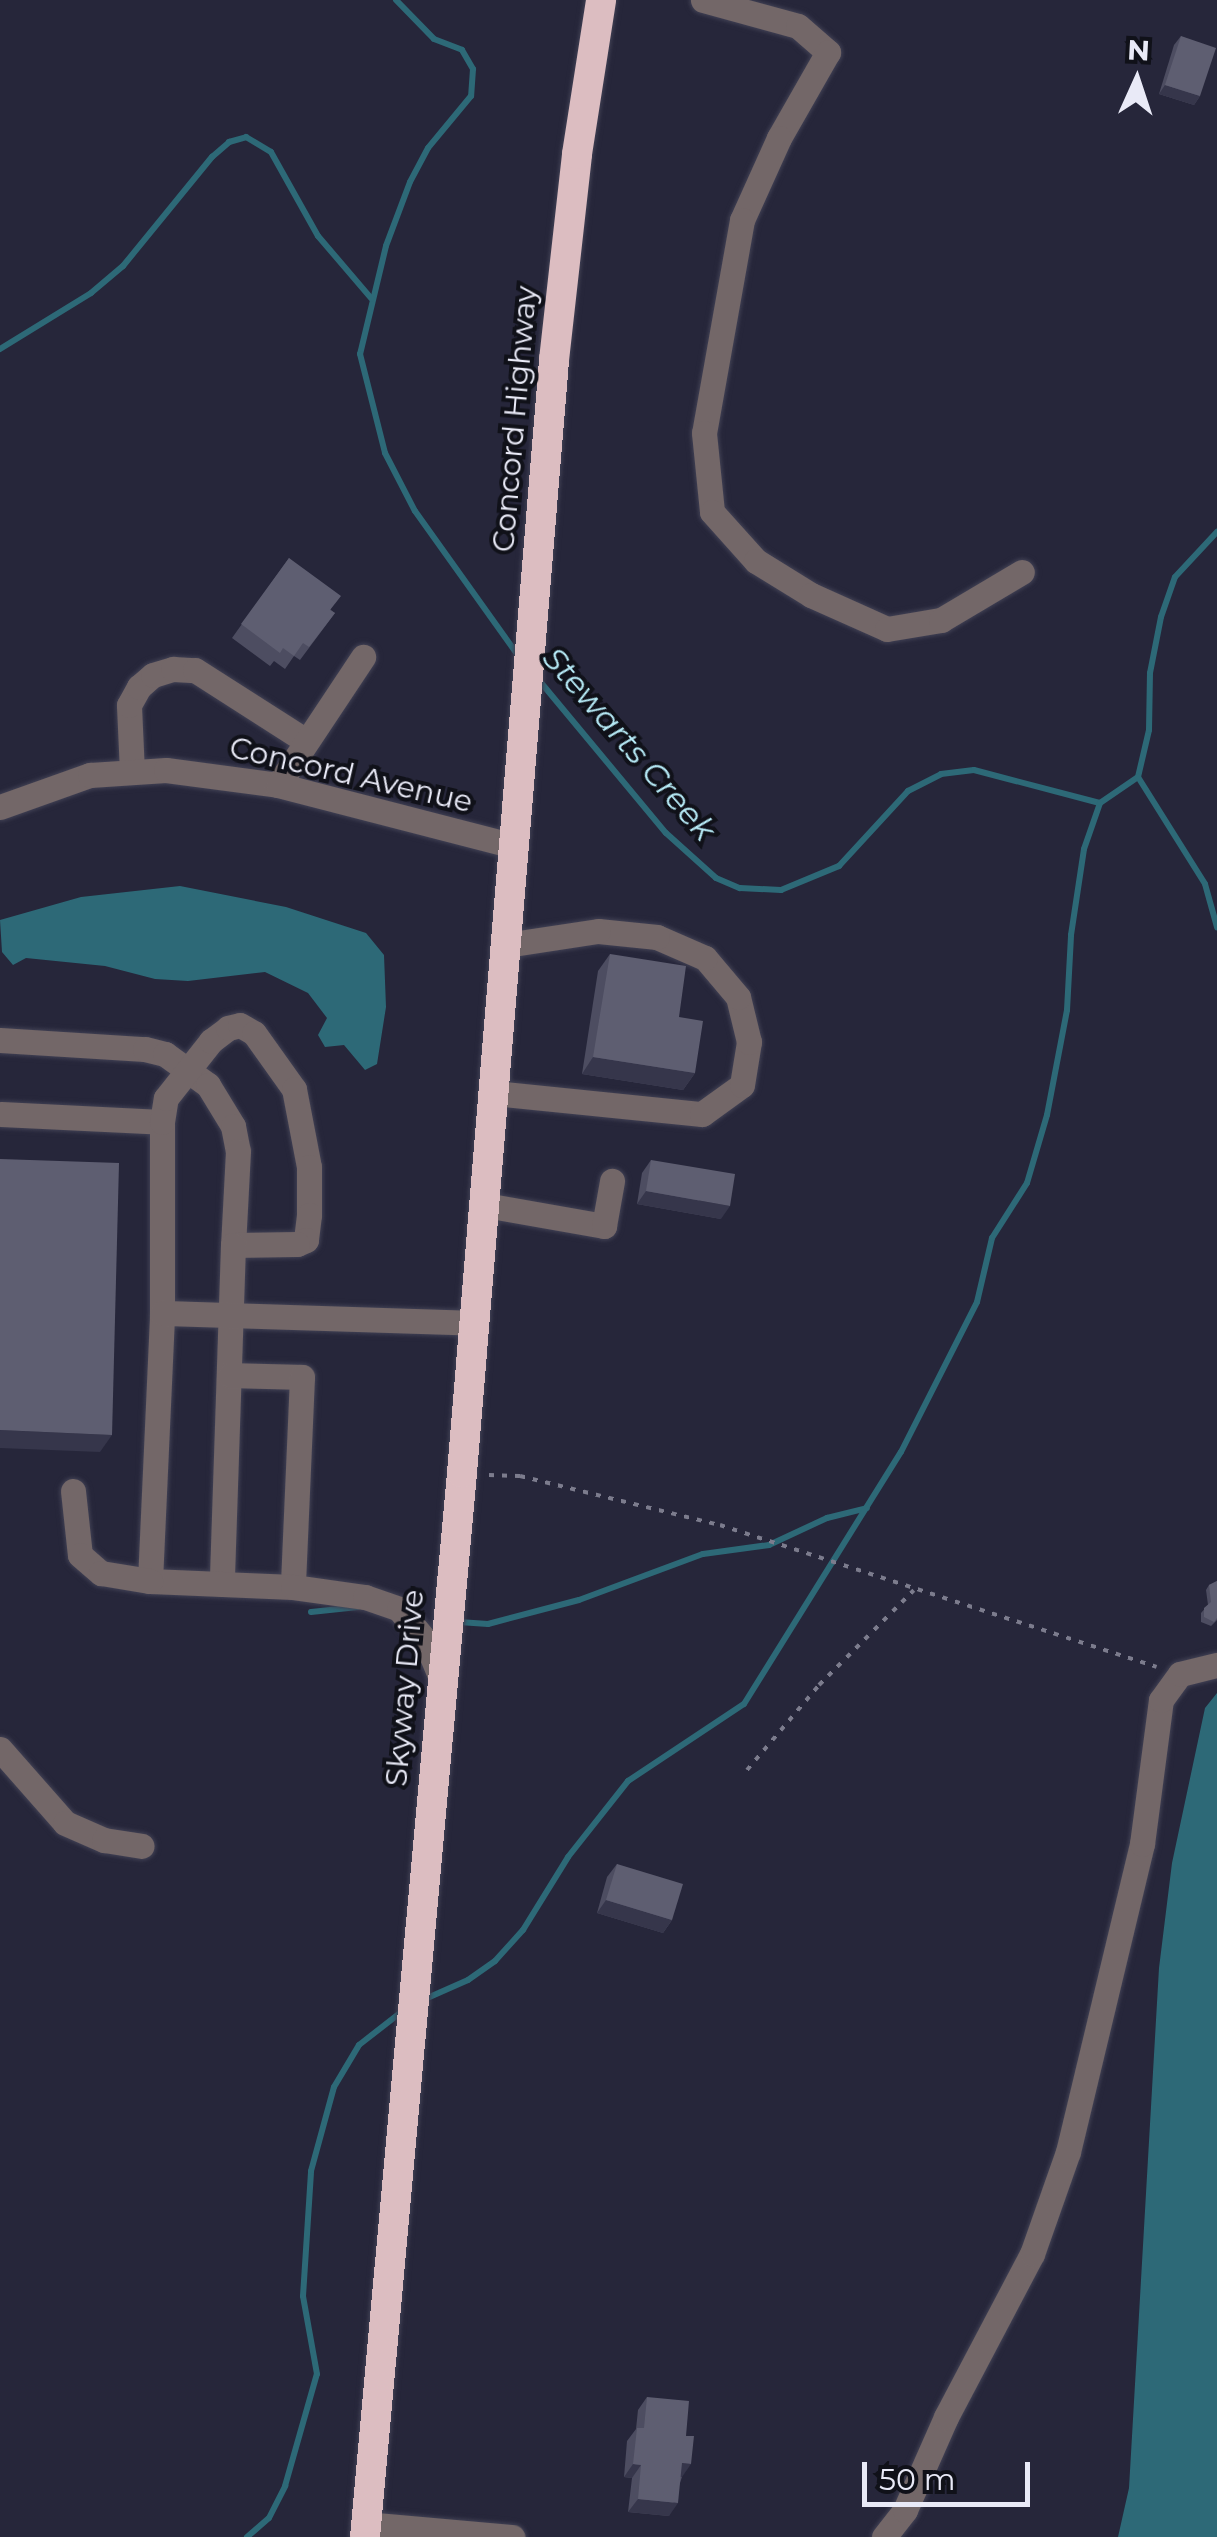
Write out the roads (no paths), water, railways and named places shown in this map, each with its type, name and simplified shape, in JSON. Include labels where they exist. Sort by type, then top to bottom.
[{"type":"highway","name":"Concord Highway","points":[[514,846],[554,360],[576,154],[601,0]]},
{"type":"highway","name":"Skyway Drive","points":[[366,2531],[462,1473],[514,846]]},
{"type":"street","points":[[703,0],[798,26],[828,52],[778,138],[742,220],[704,433],[712,512],[756,561],[811,595],[887,629],[942,620],[1022,572]]},
{"type":"street","points":[[278,785],[363,656]]},
{"type":"street","points":[[132,772],[129,705],[139,686],[154,675],[173,669],[195,670],[306,741]]},
{"type":"street","name":"Concord Avenue","points":[[0,807],[90,774],[166,770],[278,785],[514,846]]},
{"type":"street","points":[[494,1093],[702,1114],[742,1086],[750,1042],[738,996],[705,958],[657,937],[598,931],[505,945]]},
{"type":"street","points":[[150,1581],[162,1313],[162,1122],[166,1098],[186,1068],[211,1040],[228,1028],[240,1026],[254,1033],[294,1089],[309,1167],[306,1240],[297,1244],[233,1244]]},
{"type":"street","points":[[0,1040],[145,1049],[165,1054],[208,1085],[233,1126],[238,1151],[222,1584]]},
{"type":"street","points":[[1,1114],[162,1122]]},
{"type":"street","points":[[485,1205],[604,1226],[612,1180]]},
{"type":"street","points":[[162,1313],[472,1323]]},
{"type":"street","points":[[230,1375],[302,1377],[293,1587]]},
{"type":"street","points":[[73,1491],[80,1554],[101,1574],[365,1596],[399,1609],[425,1640],[441,1678]]},
{"type":"street","points":[[884,2537],[905,2510],[946,2417],[1032,2254],[1068,2152],[1142,1844],[1161,1700],[1180,1674],[1217,1664]]},
{"type":"street","points":[[0,1749],[65,1823],[104,1840],[142,1846]]},
{"type":"street","points":[[366,2531],[512,2537]]},
{"type":"waterway","name":"Stewarts Creek","points":[[396,0],[434,39],[462,50],[473,69],[471,96],[428,148],[410,182],[386,246],[360,354],[385,453],[415,511],[520,658]]},
{"type":"waterway","points":[[0,349],[91,293],[123,266],[212,157],[229,142],[246,137],[271,152],[318,236],[371,298]]},
{"type":"waterway","name":"Stewarts Creek","points":[[538,679],[666,833],[716,878],[740,888],[781,890],[839,866],[908,791],[941,774],[974,770],[1100,803],[1138,777],[1149,730],[1150,673],[1161,617],[1175,577],[1217,532]]},
{"type":"waterway","points":[[1138,777],[1205,884],[1217,927]]},
{"type":"waterway","points":[[425,1999],[468,1980],[495,1961],[523,1930],[568,1857],[628,1781],[744,1704],[901,1452],[977,1302],[992,1238],[1027,1183],[1047,1115],[1067,1010],[1071,935],[1084,849],[1100,803]]},
{"type":"waterway","points":[[459,1622],[488,1624],[579,1600],[703,1554],[769,1545],[827,1518],[867,1508]]},
{"type":"waterway","points":[[311,1612],[358,1607]]},
{"type":"waterway","points":[[247,2537],[269,2518],[285,2486],[317,2374],[303,2296],[311,2171],[334,2087],[359,2045],[405,2009]]}]
